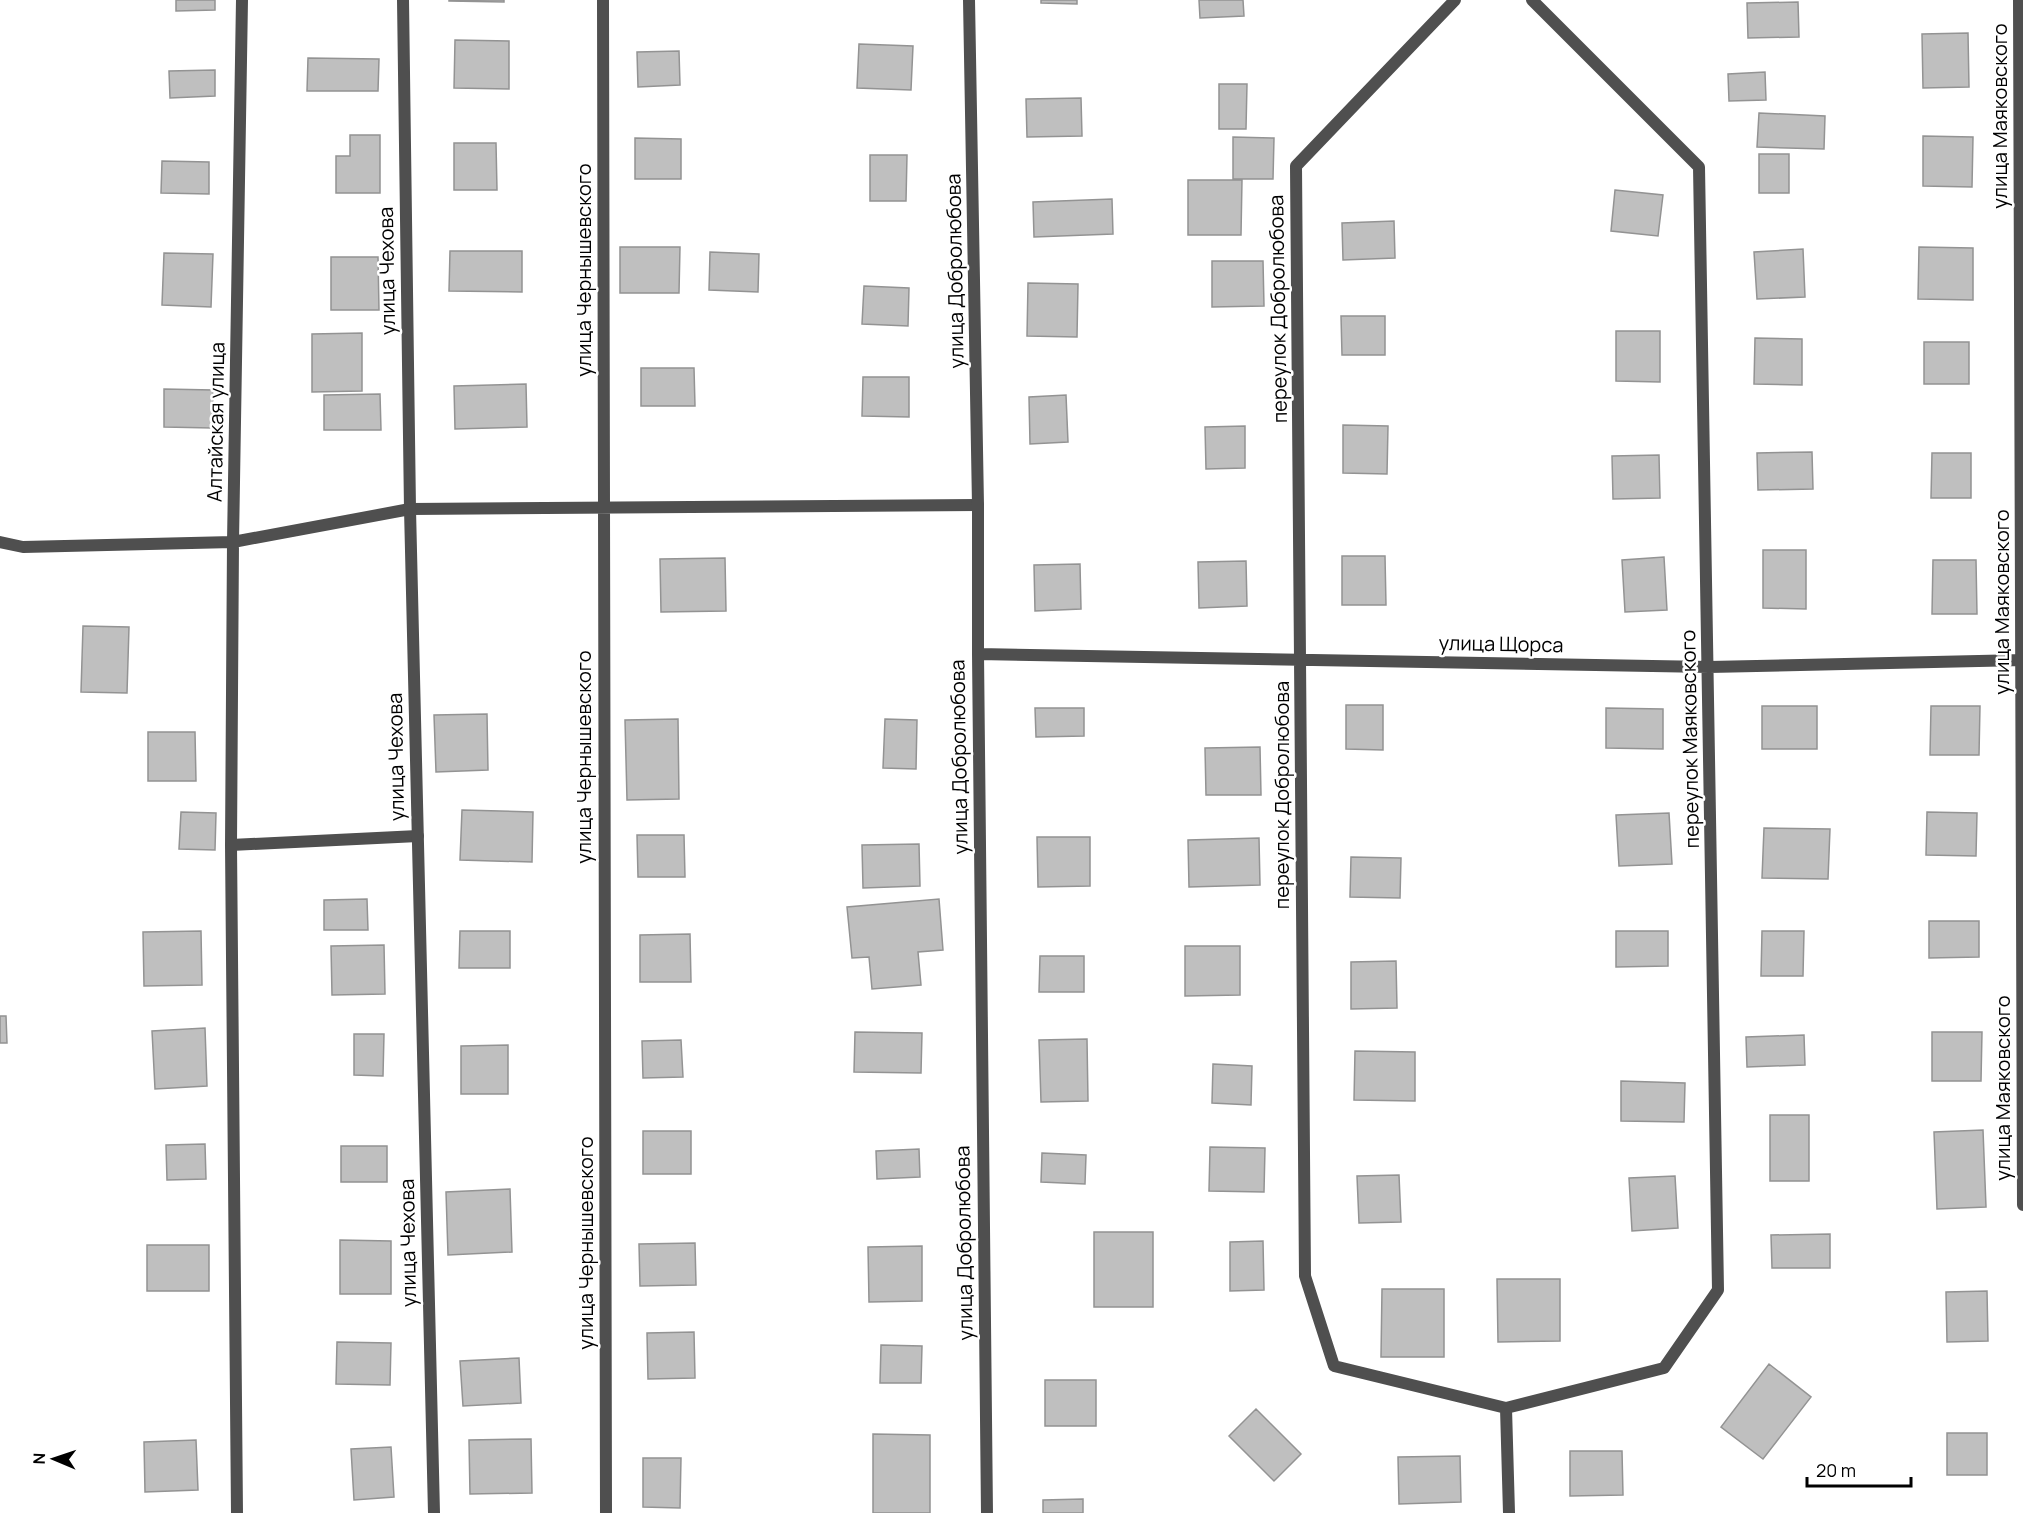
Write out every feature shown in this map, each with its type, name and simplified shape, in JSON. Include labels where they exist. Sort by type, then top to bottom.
[{"type":"street","name":"Алтайская улица","points":[[237,1513],[231,845],[233,542],[242,0]]},
{"type":"street","name":"улица Чехова","points":[[403,0],[410,509],[434,1513]]},
{"type":"street","name":"улица Чернышевского","points":[[603,0],[606,1513]]},
{"type":"street","name":"улица Добролюбова","points":[[969,0],[978,505],[987,1513]]},
{"type":"street","name":"переулок Добролюбова","points":[[1455,0],[1296,166],[1305,1276],[1334,1366],[1506,1408]]},
{"type":"street","name":"переулок Маяковского","points":[[1506,1408],[1664,1368],[1718,1290],[1699,167],[1532,0]]},
{"type":"street","name":"улица Маяковского","points":[[2019,0],[2023,660],[2023,1205]]},
{"type":"street","points":[[0,542],[23,547],[233,542],[410,509],[978,505]]},
{"type":"street","name":"улица Щорса","points":[[978,654],[1709,667],[2023,660]]},
{"type":"street","points":[[231,845],[418,836]]},
{"type":"street","points":[[1506,1408],[1509,1513]]},
{"type":"building","points":[[176,0],[215,0],[215,10],[176,11]]},
{"type":"building","points":[[504,0],[504,2],[449,1]]},
{"type":"building","points":[[1041,0],[1077,0],[1077,4],[1041,3]]},
{"type":"building","points":[[1199,0],[1243,0],[1244,16],[1200,18]]},
{"type":"building","points":[[1798,2],[1799,37],[1748,38],[1747,3]]},
{"type":"building","points":[[1968,33],[1969,87],[1923,88],[1922,34]]},
{"type":"building","points":[[455,40],[509,41],[509,89],[454,88]]},
{"type":"building","points":[[859,44],[913,46],[911,90],[857,88]]},
{"type":"building","points":[[679,51],[680,85],[638,87],[637,52]]},
{"type":"building","points":[[308,58],[379,59],[378,91],[307,91]]},
{"type":"building","points":[[215,70],[215,96],[170,98],[169,71]]},
{"type":"building","points":[[1765,72],[1766,100],[1729,101],[1728,74]]},
{"type":"building","points":[[1219,84],[1247,84],[1246,129],[1219,129]]},
{"type":"building","points":[[1081,98],[1082,136],[1027,137],[1026,99]]},
{"type":"building","points":[[1759,113],[1825,116],[1824,149],[1757,147]]},
{"type":"building","points":[[350,135],[380,135],[380,193],[336,193],[336,156],[350,156]]},
{"type":"building","points":[[1923,136],[1973,137],[1972,187],[1923,186]]},
{"type":"building","points":[[1233,137],[1274,138],[1273,179],[1233,179]]},
{"type":"building","points":[[635,138],[681,139],[681,179],[635,179]]},
{"type":"building","points":[[454,143],[496,143],[497,190],[454,190]]},
{"type":"building","points":[[1759,154],[1789,154],[1789,193],[1759,193]]},
{"type":"building","points":[[870,155],[907,155],[906,201],[870,201]]},
{"type":"building","points":[[162,161],[209,162],[209,194],[161,193]]},
{"type":"building","points":[[1188,180],[1242,180],[1241,235],[1188,235]]},
{"type":"building","points":[[1615,190],[1663,195],[1658,236],[1611,231]]},
{"type":"building","points":[[1112,199],[1113,234],[1034,237],[1033,202]]},
{"type":"building","points":[[1394,221],[1395,258],[1343,260],[1342,223]]},
{"type":"building","points":[[620,247],[680,247],[679,293],[620,293]]},
{"type":"building","points":[[1919,247],[1973,248],[1973,300],[1918,299]]},
{"type":"building","points":[[1803,249],[1805,297],[1757,299],[1754,252]]},
{"type":"building","points":[[450,251],[522,251],[522,292],[449,291]]},
{"type":"building","points":[[710,252],[759,254],[758,292],[709,290]]},
{"type":"building","points":[[164,253],[213,254],[211,307],[162,305]]},
{"type":"building","points":[[331,257],[378,257],[379,310],[331,310]]},
{"type":"building","points":[[1212,261],[1263,261],[1264,306],[1212,307]]},
{"type":"building","points":[[1028,283],[1078,284],[1077,337],[1027,336]]},
{"type":"building","points":[[864,286],[909,288],[908,326],[862,324]]},
{"type":"building","points":[[1341,316],[1385,316],[1385,355],[1342,355]]},
{"type":"building","points":[[1616,331],[1660,331],[1660,382],[1616,381]]},
{"type":"building","points":[[362,333],[362,391],[312,392],[312,334]]},
{"type":"building","points":[[1755,338],[1802,339],[1802,385],[1754,384]]},
{"type":"building","points":[[1924,342],[1969,342],[1969,384],[1924,384]]},
{"type":"building","points":[[641,368],[694,368],[695,406],[641,406]]},
{"type":"building","points":[[863,377],[909,377],[909,417],[862,416]]},
{"type":"building","points":[[526,384],[527,427],[455,429],[454,386]]},
{"type":"building","points":[[164,389],[213,390],[212,428],[164,427]]},
{"type":"building","points":[[380,394],[381,430],[324,430],[324,395]]},
{"type":"building","points":[[1066,395],[1068,442],[1030,444],[1029,397]]},
{"type":"building","points":[[1343,425],[1388,426],[1387,474],[1343,473]]},
{"type":"building","points":[[1245,426],[1245,468],[1206,469],[1205,427]]},
{"type":"building","points":[[1812,452],[1813,489],[1758,490],[1757,453]]},
{"type":"building","points":[[1932,453],[1971,453],[1971,498],[1931,498]]},
{"type":"building","points":[[1659,455],[1660,498],[1613,499],[1612,456]]},
{"type":"building","points":[[1763,550],[1806,550],[1806,609],[1763,608]]},
{"type":"building","points":[[1342,556],[1385,556],[1386,605],[1342,605]]},
{"type":"building","points":[[1664,557],[1667,610],[1625,612],[1622,560]]},
{"type":"building","points":[[725,558],[726,611],[661,612],[660,559]]},
{"type":"building","points":[[1933,560],[1976,560],[1977,614],[1932,614]]},
{"type":"building","points":[[1246,561],[1247,606],[1199,608],[1198,562]]},
{"type":"building","points":[[1080,564],[1081,609],[1035,611],[1034,565]]},
{"type":"building","points":[[83,626],[129,627],[127,693],[81,692]]},
{"type":"building","points":[[1346,705],[1383,705],[1383,750],[1346,749]]},
{"type":"building","points":[[1762,706],[1817,706],[1817,749],[1762,749]]},
{"type":"building","points":[[1931,706],[1980,706],[1979,755],[1930,755]]},
{"type":"building","points":[[1035,708],[1084,708],[1084,736],[1036,737]]},
{"type":"building","points":[[1606,708],[1663,709],[1663,749],[1606,748]]},
{"type":"building","points":[[487,714],[488,770],[436,772],[434,715]]},
{"type":"building","points":[[678,719],[679,799],[627,800],[625,720]]},
{"type":"building","points":[[885,719],[917,720],[916,769],[883,768]]},
{"type":"building","points":[[148,732],[195,732],[196,781],[148,781]]},
{"type":"building","points":[[1260,747],[1261,795],[1206,795],[1205,748]]},
{"type":"building","points":[[462,810],[533,812],[532,862],[460,860]]},
{"type":"building","points":[[181,812],[216,813],[215,850],[179,849]]},
{"type":"building","points":[[1927,812],[1977,813],[1976,856],[1926,855]]},
{"type":"building","points":[[1669,813],[1672,864],[1619,866],[1616,815]]},
{"type":"building","points":[[1764,828],[1830,829],[1828,879],[1762,878]]},
{"type":"building","points":[[637,835],[684,835],[685,877],[638,877]]},
{"type":"building","points":[[1037,837],[1090,837],[1090,886],[1038,887]]},
{"type":"building","points":[[1259,838],[1260,885],[1189,887],[1188,840]]},
{"type":"building","points":[[919,844],[920,886],[863,888],[862,845]]},
{"type":"building","points":[[1351,857],[1401,858],[1400,898],[1350,897]]},
{"type":"building","points":[[367,899],[368,930],[324,930],[324,900]]},
{"type":"building","points":[[939,899],[943,950],[918,952],[921,985],[872,989],[869,957],[852,958],[847,907]]},
{"type":"building","points":[[1929,921],[1979,921],[1979,957],[1929,958]]},
{"type":"building","points":[[201,931],[202,985],[144,986],[143,932]]},
{"type":"building","points":[[460,931],[510,931],[510,968],[459,968]]},
{"type":"building","points":[[1616,931],[1668,931],[1668,966],[1616,967]]},
{"type":"building","points":[[1762,931],[1804,931],[1803,976],[1761,976]]},
{"type":"building","points":[[690,934],[691,982],[640,982],[640,935]]},
{"type":"building","points":[[384,945],[385,994],[332,995],[331,946]]},
{"type":"building","points":[[1185,946],[1240,946],[1240,995],[1185,996]]},
{"type":"building","points":[[1040,956],[1084,956],[1084,992],[1039,992]]},
{"type":"building","points":[[1396,961],[1397,1008],[1351,1009],[1351,962]]},
{"type":"building","points":[[0,1016],[6,1016],[7,1043],[0,1043]]},
{"type":"building","points":[[205,1028],[207,1086],[155,1089],[152,1031]]},
{"type":"building","points":[[855,1032],[922,1033],[921,1073],[854,1072]]},
{"type":"building","points":[[1932,1032],[1982,1032],[1981,1081],[1932,1081]]},
{"type":"building","points":[[354,1034],[384,1034],[383,1076],[354,1075]]},
{"type":"building","points":[[1804,1035],[1805,1065],[1747,1067],[1746,1037]]},
{"type":"building","points":[[1087,1039],[1088,1101],[1041,1102],[1039,1040]]},
{"type":"building","points":[[681,1040],[683,1077],[643,1078],[642,1041]]},
{"type":"building","points":[[508,1045],[508,1094],[461,1094],[461,1046]]},
{"type":"building","points":[[1355,1051],[1415,1052],[1415,1101],[1354,1100]]},
{"type":"building","points":[[1213,1064],[1252,1066],[1251,1105],[1212,1103]]},
{"type":"building","points":[[1621,1081],[1685,1083],[1684,1122],[1621,1121]]},
{"type":"building","points":[[1770,1115],[1809,1115],[1809,1181],[1770,1181]]},
{"type":"building","points":[[1983,1130],[1986,1207],[1937,1209],[1934,1132]]},
{"type":"building","points":[[643,1131],[691,1131],[691,1174],[643,1174]]},
{"type":"building","points":[[205,1144],[206,1179],[167,1180],[166,1145]]},
{"type":"building","points":[[341,1146],[387,1146],[387,1182],[341,1182]]},
{"type":"building","points":[[1210,1147],[1265,1148],[1264,1192],[1209,1191]]},
{"type":"building","points":[[919,1149],[920,1177],[877,1179],[876,1151]]},
{"type":"building","points":[[1042,1153],[1086,1155],[1085,1184],[1041,1182]]},
{"type":"building","points":[[1399,1175],[1401,1222],[1359,1223],[1357,1176]]},
{"type":"building","points":[[1675,1176],[1678,1228],[1632,1231],[1629,1178]]},
{"type":"building","points":[[510,1189],[512,1252],[448,1255],[446,1192]]},
{"type":"building","points":[[1094,1232],[1153,1232],[1153,1307],[1094,1307]]},
{"type":"building","points":[[1830,1234],[1830,1268],[1772,1268],[1771,1235]]},
{"type":"building","points":[[340,1240],[391,1241],[391,1294],[340,1294]]},
{"type":"building","points":[[1263,1241],[1264,1290],[1230,1291],[1230,1242]]},
{"type":"building","points":[[695,1243],[696,1285],[640,1286],[639,1244]]},
{"type":"building","points":[[147,1245],[209,1245],[209,1291],[147,1291]]},
{"type":"building","points":[[922,1246],[922,1301],[869,1302],[868,1247]]},
{"type":"building","points":[[1497,1279],[1560,1279],[1560,1341],[1498,1342]]},
{"type":"building","points":[[1382,1289],[1444,1289],[1444,1357],[1381,1357]]},
{"type":"building","points":[[1987,1291],[1988,1341],[1947,1342],[1946,1292]]},
{"type":"building","points":[[694,1332],[695,1378],[648,1379],[647,1333]]},
{"type":"building","points":[[337,1342],[391,1343],[390,1385],[336,1384]]},
{"type":"building","points":[[881,1345],[922,1346],[921,1383],[880,1383]]},
{"type":"building","points":[[519,1358],[521,1403],[463,1406],[460,1361]]},
{"type":"building","points":[[1769,1364],[1811,1397],[1763,1459],[1721,1427]]},
{"type":"building","points":[[1045,1380],[1096,1380],[1096,1426],[1045,1426]]},
{"type":"building","points":[[1256,1409],[1301,1454],[1274,1481],[1229,1436]]},
{"type":"building","points":[[1947,1433],[1987,1433],[1987,1475],[1947,1475]]},
{"type":"building","points":[[873,1434],[930,1435],[930,1513],[873,1513]]},
{"type":"building","points":[[531,1439],[532,1493],[470,1494],[469,1440]]},
{"type":"building","points":[[196,1440],[198,1490],[145,1492],[144,1442]]},
{"type":"building","points":[[391,1447],[394,1497],[354,1500],[351,1449]]},
{"type":"building","points":[[1570,1451],[1622,1451],[1623,1495],[1570,1496]]},
{"type":"building","points":[[1460,1456],[1461,1502],[1399,1504],[1398,1457]]},
{"type":"building","points":[[643,1458],[681,1458],[680,1508],[643,1507]]},
{"type":"building","points":[[1083,1499],[1083,1513],[1043,1513],[1043,1500]]}]
